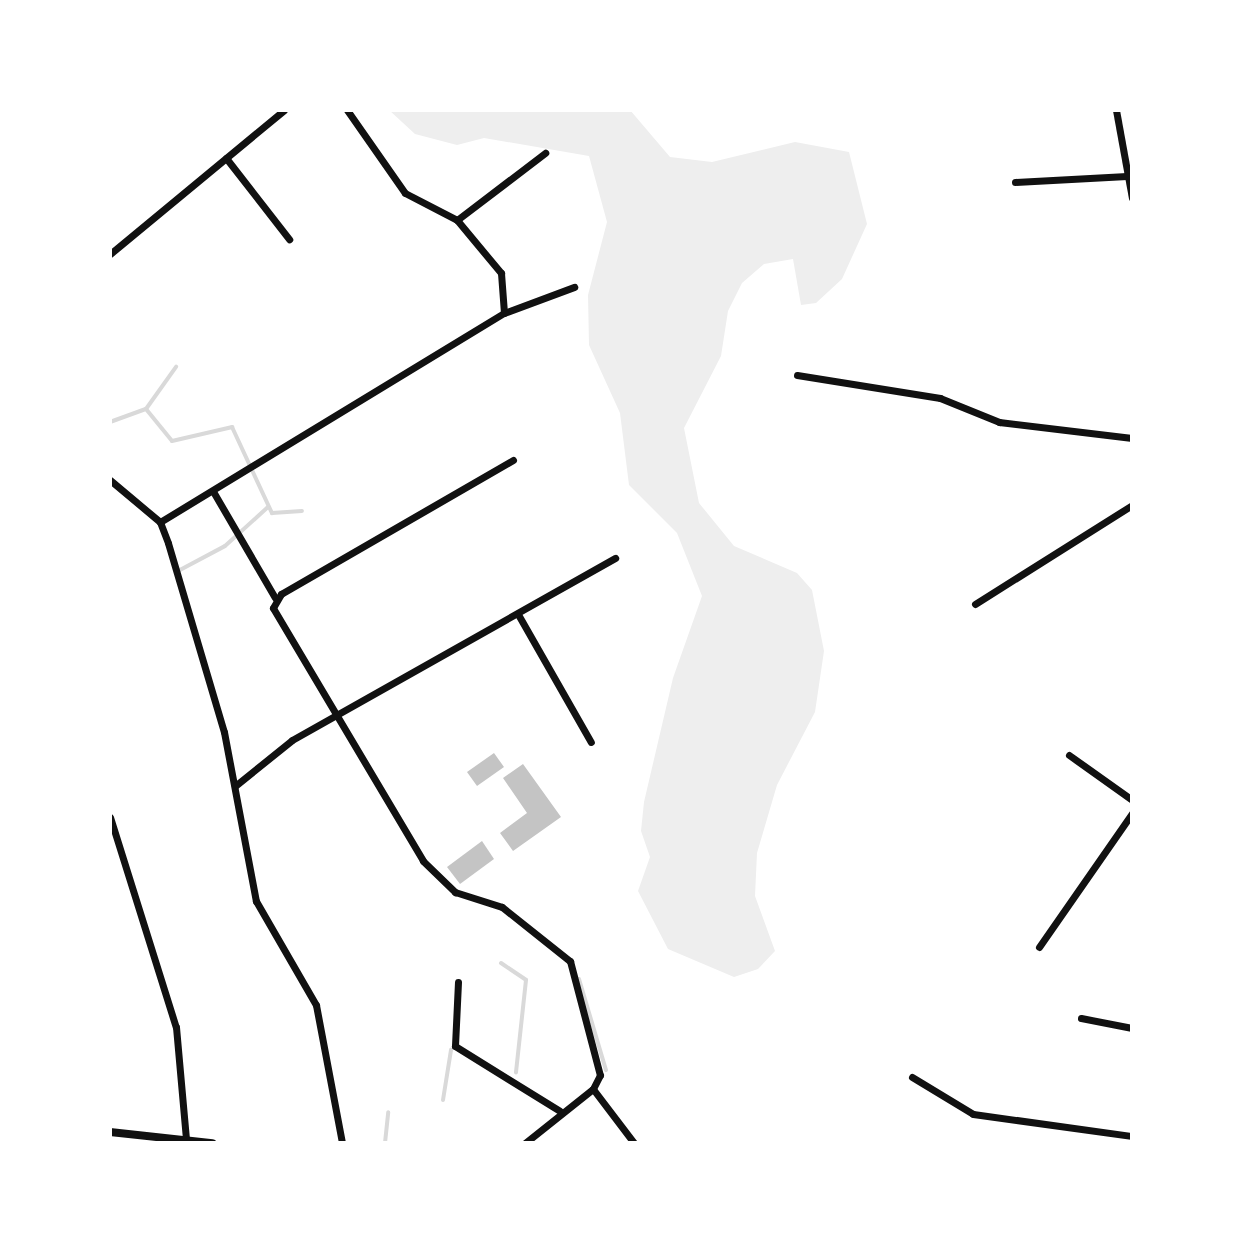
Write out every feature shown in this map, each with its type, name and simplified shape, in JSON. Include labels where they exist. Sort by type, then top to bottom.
[{"type":"street","points":[[110,254],[284,110]]},
{"type":"street","points":[[347,110],[405,193],[457,220],[501,273],[504,313]]},
{"type":"street","points":[[1116,110],[1132,198]]},
{"type":"street","points":[[457,220],[545,153]]},
{"type":"street","points":[[226,158],[289,239]]},
{"type":"street","points":[[1015,182],[1127,176]]},
{"type":"street","points":[[160,522],[214,493],[504,313],[574,287]]},
{"type":"street","points":[[797,375],[940,398],[999,422],[1132,438]]},
{"type":"street","points":[[275,598],[513,460]]},
{"type":"street","points":[[110,480],[160,522],[235,786],[256,901],[316,1005],[342,1143]]},
{"type":"street","points":[[214,493],[275,598],[273,608],[423,861],[455,892],[502,907],[570,961],[600,1075],[593,1089],[560,1111],[525,1143]]},
{"type":"street","points":[[975,604],[1132,505]]},
{"type":"street","points":[[235,786],[292,740],[341,719],[615,558]]},
{"type":"street","points":[[519,616],[591,742]]},
{"type":"street","points":[[1069,755],[1132,800]]},
{"type":"street","points":[[1039,947],[1132,813]]},
{"type":"street","points":[[110,817],[176,1027],[186,1138]]},
{"type":"street","points":[[458,982],[455,1046],[560,1111]]},
{"type":"street","points":[[1081,1018],[1132,1028]]},
{"type":"street","points":[[912,1077],[973,1114],[1132,1136]]},
{"type":"street","points":[[593,1089],[634,1143]]},
{"type":"street","points":[[110,1132],[212,1143]]},
{"type":"shaded area","points":[[389,110],[630,110],[670,157],[712,162],[795,142],[849,152],[867,224],[842,279],[816,303],[801,305],[793,259],[764,264],[742,283],[728,311],[721,356],[684,428],[699,503],[734,546],[797,573],[812,590],[824,651],[815,712],[777,785],[757,853],[755,896],[775,951],[758,969],[734,977],[668,949],[638,891],[650,857],[641,831],[644,802],[673,678],[702,596],[677,533],[629,485],[620,413],[589,345],[588,295],[607,222],[589,156],[484,138],[457,145],[415,134]]},
{"type":"building","points":[[494,753],[504,767],[477,786],[467,772]]},
{"type":"building","points":[[523,764],[561,817],[513,851],[500,833],[527,813],[503,778]]},
{"type":"building","points":[[482,841],[494,859],[460,884],[447,867]]},
{"type":"waterway","points":[[146,409],[176,367]]},
{"type":"waterway","points":[[146,409],[172,441],[232,427],[272,513],[302,511]]},
{"type":"waterway","points":[[110,422],[146,409]]},
{"type":"waterway","points":[[178,571],[225,546],[268,507]]},
{"type":"waterway","points":[[501,963],[526,980],[516,1072]]},
{"type":"waterway","points":[[579,979],[606,1070]]},
{"type":"waterway","points":[[443,1100],[451,1050]]},
{"type":"waterway","points":[[385,1143],[388,1112]]}]
